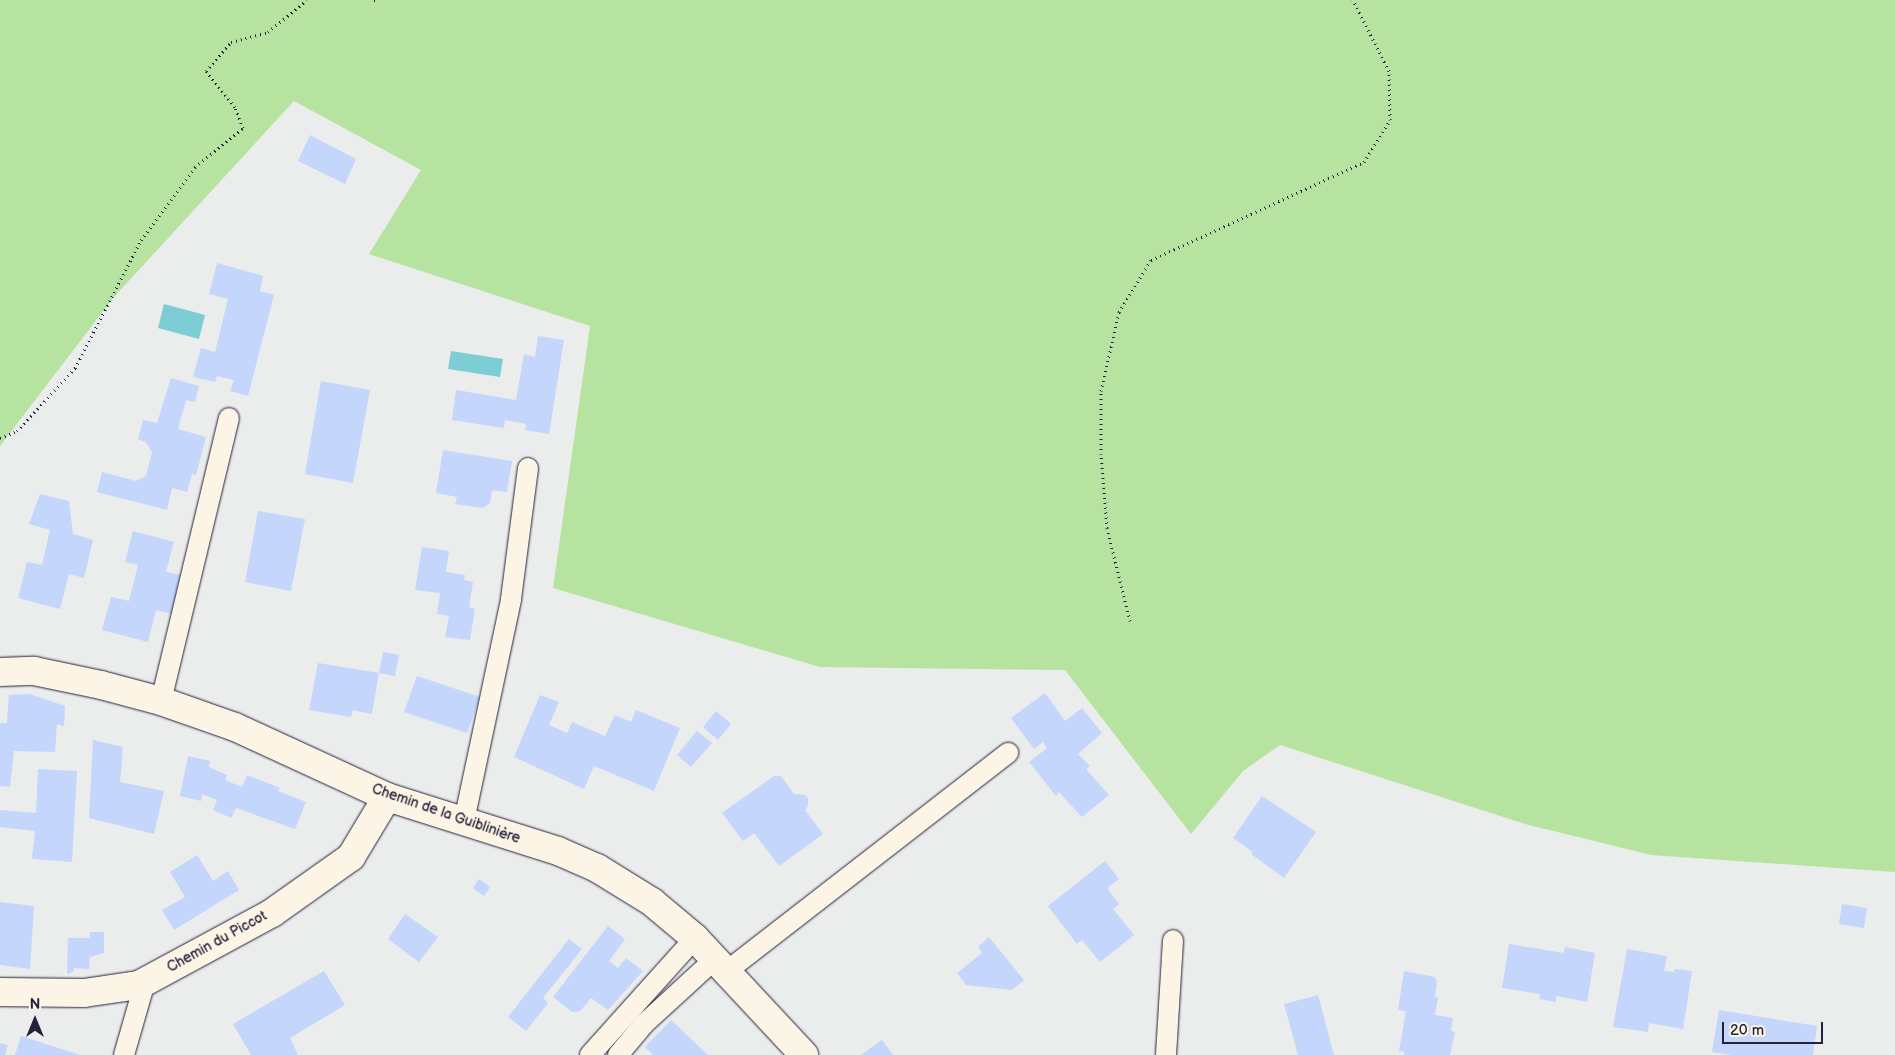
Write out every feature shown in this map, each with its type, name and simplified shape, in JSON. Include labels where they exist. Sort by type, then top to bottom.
[{"type":"street","name":"Chemin de la Guiblinière","points":[[0,672],[34,671],[101,685],[161,702],[235,727],[387,797],[558,852],[597,868],[652,902],[694,938],[804,1055]]},
{"type":"street","name":"Chemin du Piccot","points":[[0,992],[84,993],[139,985],[272,912],[351,857],[387,797]]},
{"type":"lane","points":[[161,702],[229,418]]},
{"type":"lane","points":[[464,821],[511,599],[528,468]]},
{"type":"lane","points":[[618,1055],[644,1024],[1008,753]]},
{"type":"lane","points":[[590,1055],[694,938]]},
{"type":"lane","points":[[1166,1055],[1173,940]]},
{"type":"lane","points":[[124,1055],[144,982]]},
{"type":"path","points":[[0,438],[17,431],[75,368],[141,240],[195,167],[243,128],[235,107],[206,70],[231,42],[268,32],[307,0]]},
{"type":"path","points":[[1130,621],[1107,528],[1101,454],[1101,391],[1119,312],[1151,260],[1364,162],[1390,120],[1389,70],[1353,0]]},
{"type":"green space","points":[[0,0],[1895,0],[1895,872],[1651,855],[1525,824],[1280,745],[1243,771],[1191,834],[1065,670],[820,667],[553,588],[590,326],[369,254],[421,170],[294,101],[114,297],[0,446]]},
{"type":"water","points":[[164,304],[205,315],[199,339],[158,328]]},
{"type":"water","points":[[451,351],[503,359],[500,377],[448,369]]},
{"type":"building","points":[[310,135],[356,159],[345,184],[298,161]]},
{"type":"building","points":[[217,263],[263,276],[260,291],[274,295],[248,396],[230,391],[234,380],[217,376],[215,382],[193,377],[201,348],[215,352],[228,299],[209,294]]},
{"type":"building","points":[[538,336],[564,340],[549,434],[525,430],[526,424],[505,420],[504,428],[452,420],[456,390],[516,400],[524,354],[535,357]]},
{"type":"building","points":[[171,378],[199,386],[195,402],[186,400],[178,429],[206,437],[196,475],[192,474],[187,492],[172,488],[167,510],[97,492],[102,472],[136,481],[146,476],[152,452],[146,442],[138,439],[143,420],[157,423]]},
{"type":"building","points":[[321,381],[370,390],[353,483],[305,474]]},
{"type":"building","points":[[443,450],[512,461],[507,492],[492,490],[490,503],[483,508],[455,504],[457,497],[436,493]]},
{"type":"building","points":[[40,494],[69,501],[73,534],[93,540],[84,578],[69,574],[60,609],[18,598],[27,562],[42,565],[50,530],[29,524]]},
{"type":"building","points":[[258,511],[305,519],[291,591],[245,582]]},
{"type":"building","points":[[133,531],[174,542],[166,572],[181,575],[172,614],[156,610],[148,642],[102,630],[111,597],[129,601],[138,565],[125,562]]},
{"type":"building","points":[[422,547],[449,551],[446,572],[465,575],[464,580],[473,582],[469,607],[475,609],[470,640],[445,637],[449,616],[437,614],[440,593],[415,590]]},
{"type":"building","points":[[383,652],[399,655],[395,676],[379,673]]},
{"type":"building","points":[[318,663],[379,673],[372,714],[353,710],[351,717],[309,710]]},
{"type":"building","points":[[417,676],[480,697],[467,733],[404,712]]},
{"type":"building","points":[[1045,693],[1065,721],[1082,708],[1102,733],[1078,754],[1090,766],[1086,769],[1109,795],[1082,817],[1059,792],[1056,796],[1029,762],[1047,748],[1043,742],[1034,749],[1011,718]]},
{"type":"building","points":[[30,694],[65,706],[64,726],[57,724],[55,752],[14,751],[10,787],[0,786],[0,723],[7,723],[9,695]]},
{"type":"building","points":[[540,695],[559,702],[549,725],[567,733],[572,722],[605,736],[615,715],[631,722],[636,710],[680,728],[654,791],[594,766],[584,789],[514,757]]},
{"type":"building","points":[[716,711],[731,724],[718,740],[703,727]]},
{"type":"building","points":[[697,731],[712,743],[691,767],[677,755]]},
{"type":"building","points":[[93,740],[123,747],[120,782],[164,791],[154,834],[89,818]]},
{"type":"building","points":[[188,756],[210,761],[209,767],[227,775],[225,780],[242,787],[247,775],[280,788],[278,791],[306,802],[295,829],[236,808],[231,818],[213,810],[217,800],[202,794],[201,801],[180,796]]},
{"type":"building","points":[[38,769],[77,771],[72,862],[32,859],[35,831],[0,827],[0,810],[36,813]]},
{"type":"building","points":[[774,776],[781,776],[794,794],[805,795],[808,799],[808,806],[805,810],[823,834],[779,866],[754,833],[743,841],[722,813]]},
{"type":"building","points":[[1262,796],[1316,832],[1284,878],[1233,838]]},
{"type":"building","points":[[197,855],[213,881],[228,871],[239,890],[174,930],[162,910],[185,897],[170,872]]},
{"type":"building","points":[[1105,861],[1119,879],[1107,888],[1119,904],[1113,909],[1134,935],[1100,962],[1082,940],[1077,944],[1048,906]]},
{"type":"building","points":[[479,879],[490,887],[484,896],[473,888]]},
{"type":"building","points":[[0,902],[34,906],[30,969],[0,965]]},
{"type":"building","points":[[1842,904],[1867,908],[1864,928],[1839,924]]},
{"type":"building","points":[[405,914],[438,937],[419,962],[388,939]]},
{"type":"building","points":[[608,926],[625,939],[609,961],[618,968],[626,958],[643,971],[608,1010],[591,998],[580,1011],[572,1012],[553,997]]},
{"type":"building","points":[[90,932],[104,932],[104,953],[90,957],[89,969],[74,968],[73,972],[67,974],[68,938],[90,938]]},
{"type":"building","points":[[989,937],[1024,980],[1012,990],[966,985],[957,973],[982,953],[978,947]]},
{"type":"building","points":[[569,939],[582,949],[543,998],[548,1003],[526,1031],[508,1017]]},
{"type":"building","points":[[1509,944],[1564,953],[1565,947],[1595,953],[1587,1002],[1556,996],[1556,1002],[1539,999],[1540,994],[1502,988]]},
{"type":"building","points":[[1627,949],[1667,956],[1664,971],[1674,972],[1675,969],[1692,971],[1683,1029],[1649,1023],[1648,1032],[1613,1027]]},
{"type":"building","points":[[324,971],[345,1005],[290,1038],[298,1055],[251,1055],[233,1024]]},
{"type":"building","points":[[1404,971],[1435,977],[1437,982],[1435,996],[1438,998],[1435,1015],[1453,1018],[1451,1031],[1455,1032],[1450,1055],[1404,1055],[1405,1052],[1399,1051],[1406,1011],[1398,1010]]},
{"type":"building","points":[[1318,995],[1334,1055],[1298,1055],[1284,1004]]},
{"type":"building","points":[[1719,1010],[1817,1026],[1813,1055],[1732,1055],[1712,1052]]},
{"type":"building","points":[[671,1020],[708,1055],[653,1055],[645,1047]]},
{"type":"building","points":[[21,1036],[80,1055],[15,1055]]},
{"type":"building","points":[[882,1040],[893,1055],[861,1055]]},
{"type":"building","points":[[0,1043],[8,1045],[5,1055],[0,1055]]}]
